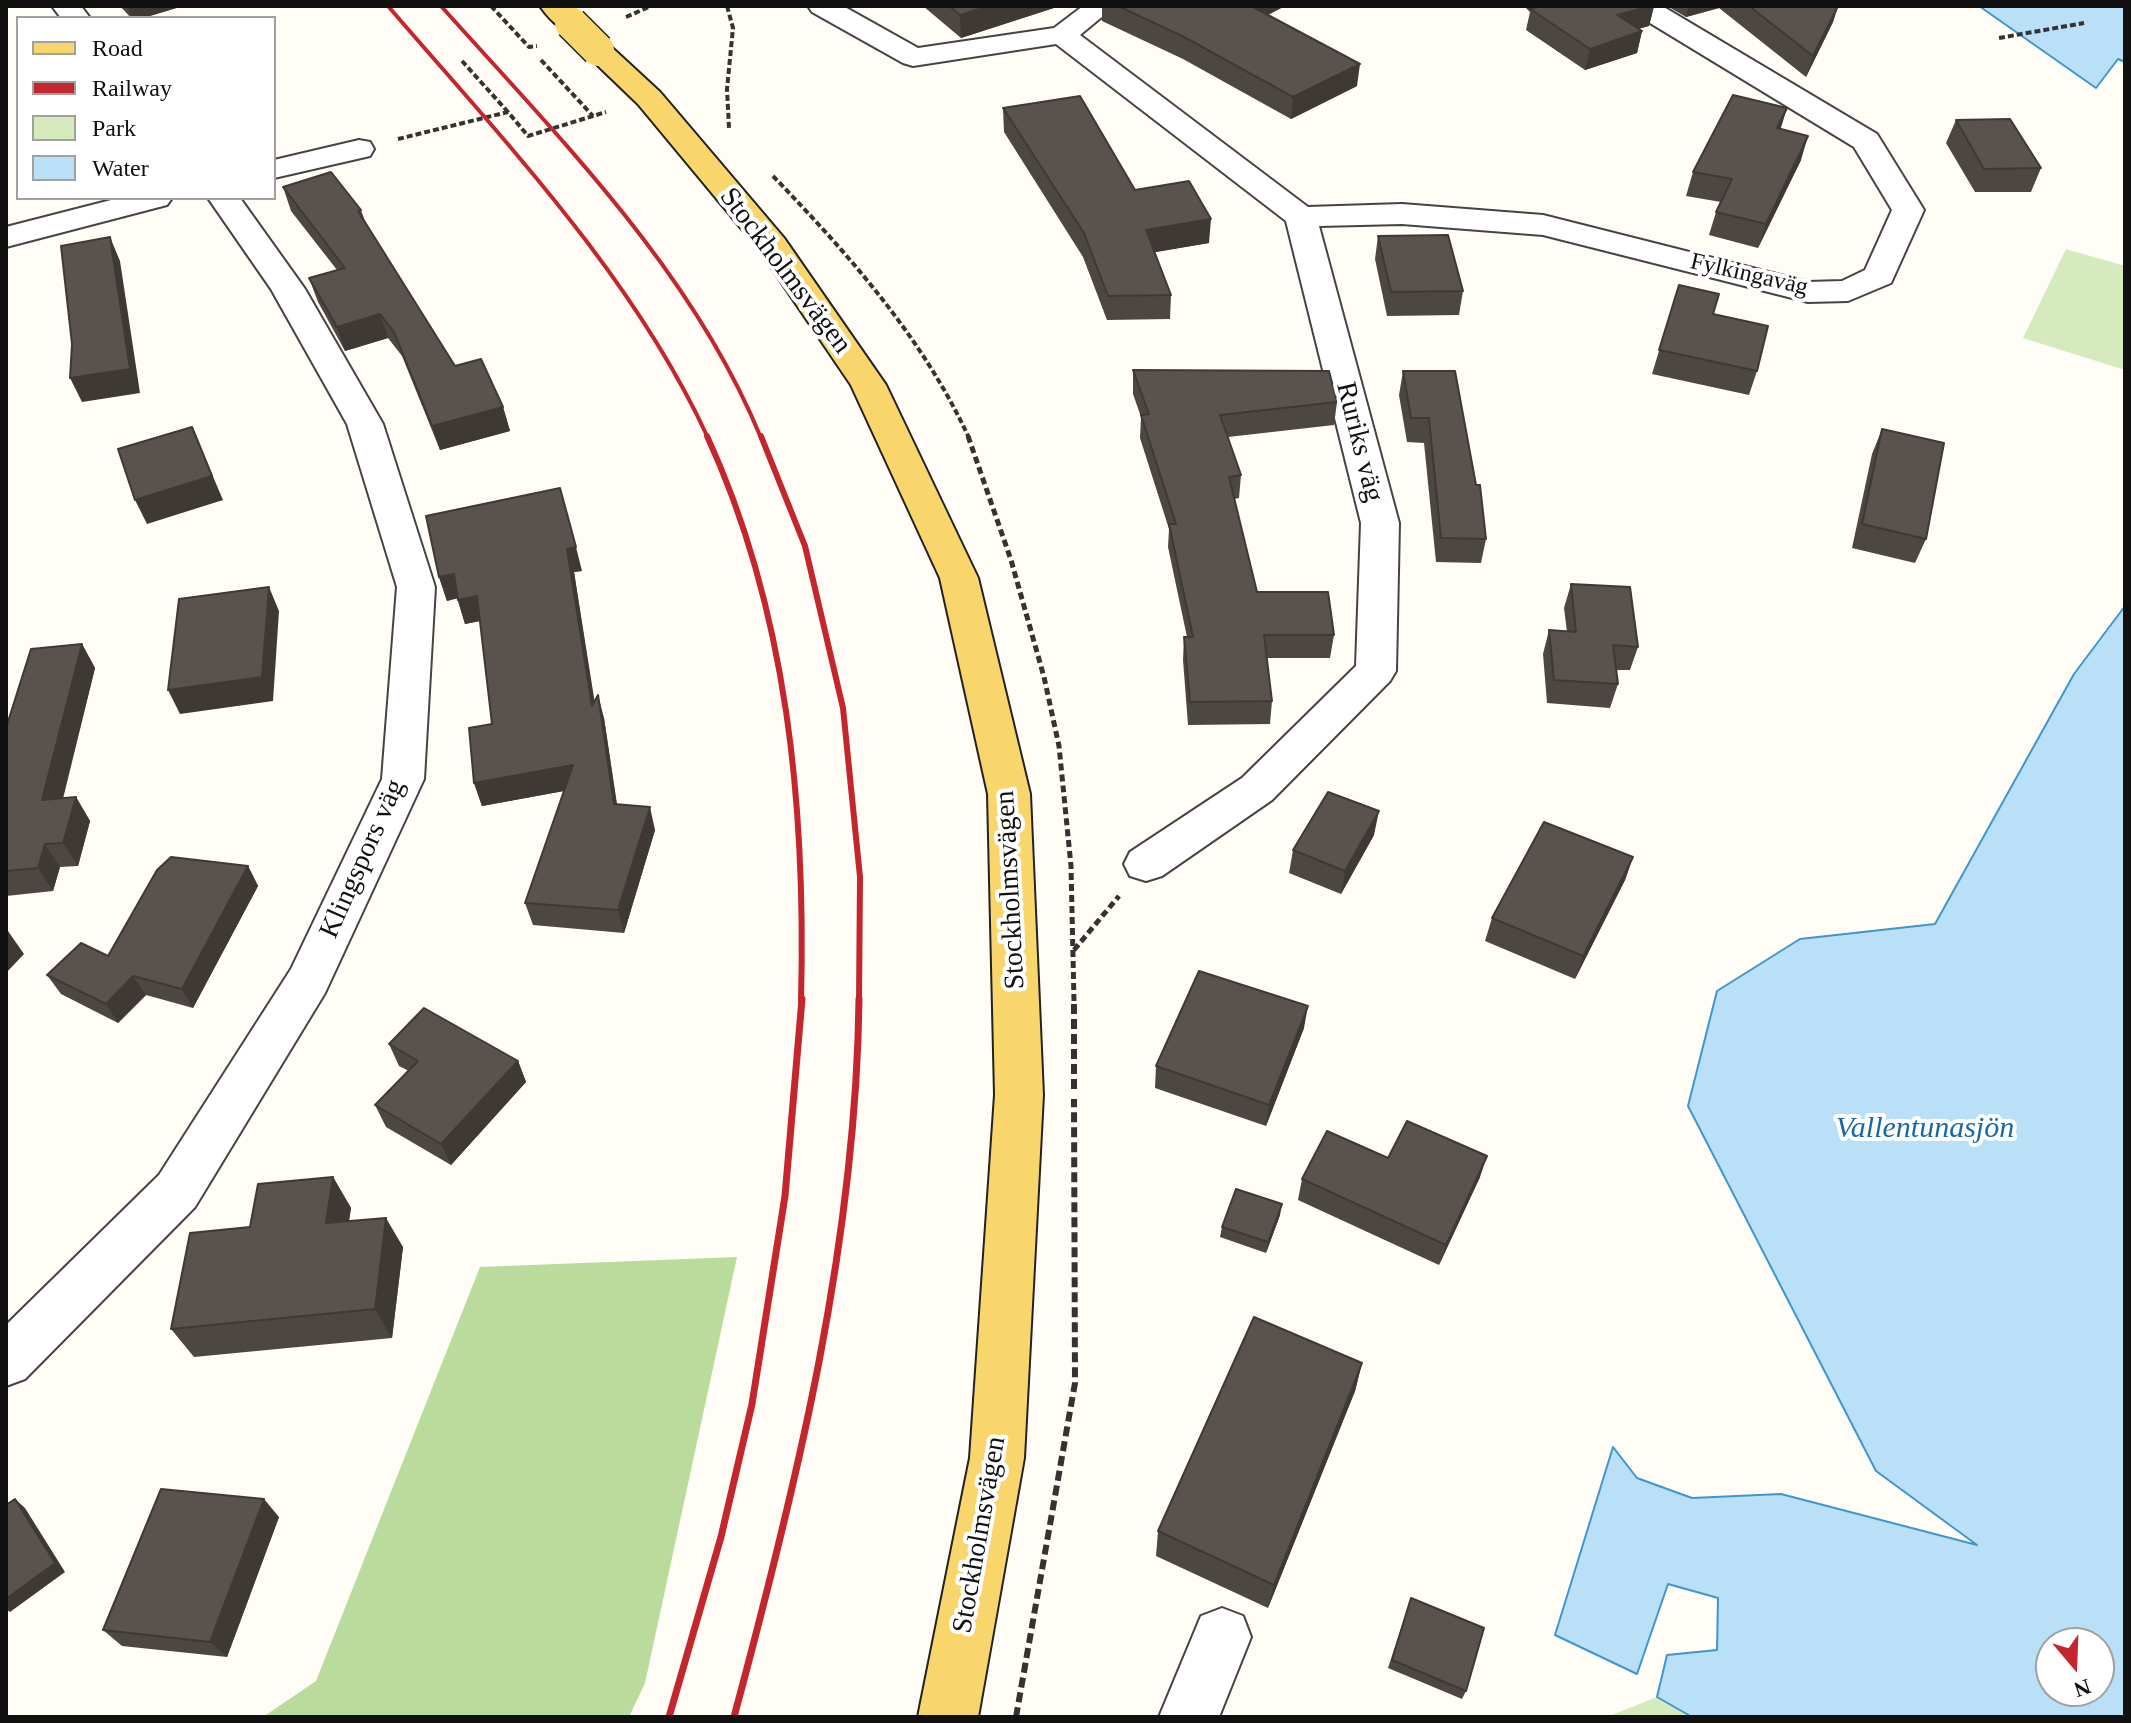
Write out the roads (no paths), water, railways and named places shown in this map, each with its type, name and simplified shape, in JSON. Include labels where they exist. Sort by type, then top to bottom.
[{"type":"main road","name":"Stockholmsvägen","points":[[562,14],[649,98],[772,245],[868,385],[959,578],[1009,794],[1019,1095],[997,1458],[948,1717]]},
{"type":"street","points":[[822,6],[913,57],[1062,35],[1101,6]]},
{"type":"street","name":"Fylkingaväg","points":[[1301,217],[1402,214],[1543,225],[1808,292],[1848,291],[1879,276],[1908,210],[1866,141],[1642,6]]},
{"type":"street","points":[[1062,35],[1301,217]]},
{"type":"street","points":[[276,169],[359,149]]},
{"type":"street","points":[[6,237],[148,200]]},
{"type":"street","name":"Klingspors väg","points":[[6,1361],[177,1191],[309,980],[403,779],[416,587],[365,424],[288,289],[225,200]]},
{"type":"street","name":"Ruriks väg","points":[[1146,864],[1257,789],[1376,671],[1380,523],[1301,217]]},
{"type":"street","points":[[1189,1717],[1222,1637]]},
{"type":"water","points":[[1979,6],[2125,6],[2125,62],[2118,59],[2096,88]]},
{"type":"water","name":"Vallentunasjön","points":[[2125,606],[2125,1717],[1692,1717],[1657,1697],[1667,1655],[1717,1650],[1718,1598],[1668,1584],[1637,1674],[1555,1635],[1613,1447],[1637,1478],[1692,1498],[1781,1494],[1977,1545],[1876,1471],[1688,1106],[1717,991],[1800,939],[1935,924],[2074,674]]},
{"type":"railway","points":[[388,6],[520,159],[604,265],[643,321],[707,436]]},
{"type":"railway","points":[[441,6],[577,157],[661,263],[733,377],[761,438]]},
{"type":"railway","points":[[707,436],[757,572],[774,642],[786,713],[800,857],[801,1001]]},
{"type":"railway","points":[[761,436],[805,546],[843,708],[860,877],[859,1001]]},
{"type":"railway","points":[[669,1717],[721,1537],[752,1404],[785,1196],[802,999]]},
{"type":"railway","points":[[734,1717],[780,1540],[819,1362],[835,1272],[847,1181],[859,999]]}]
